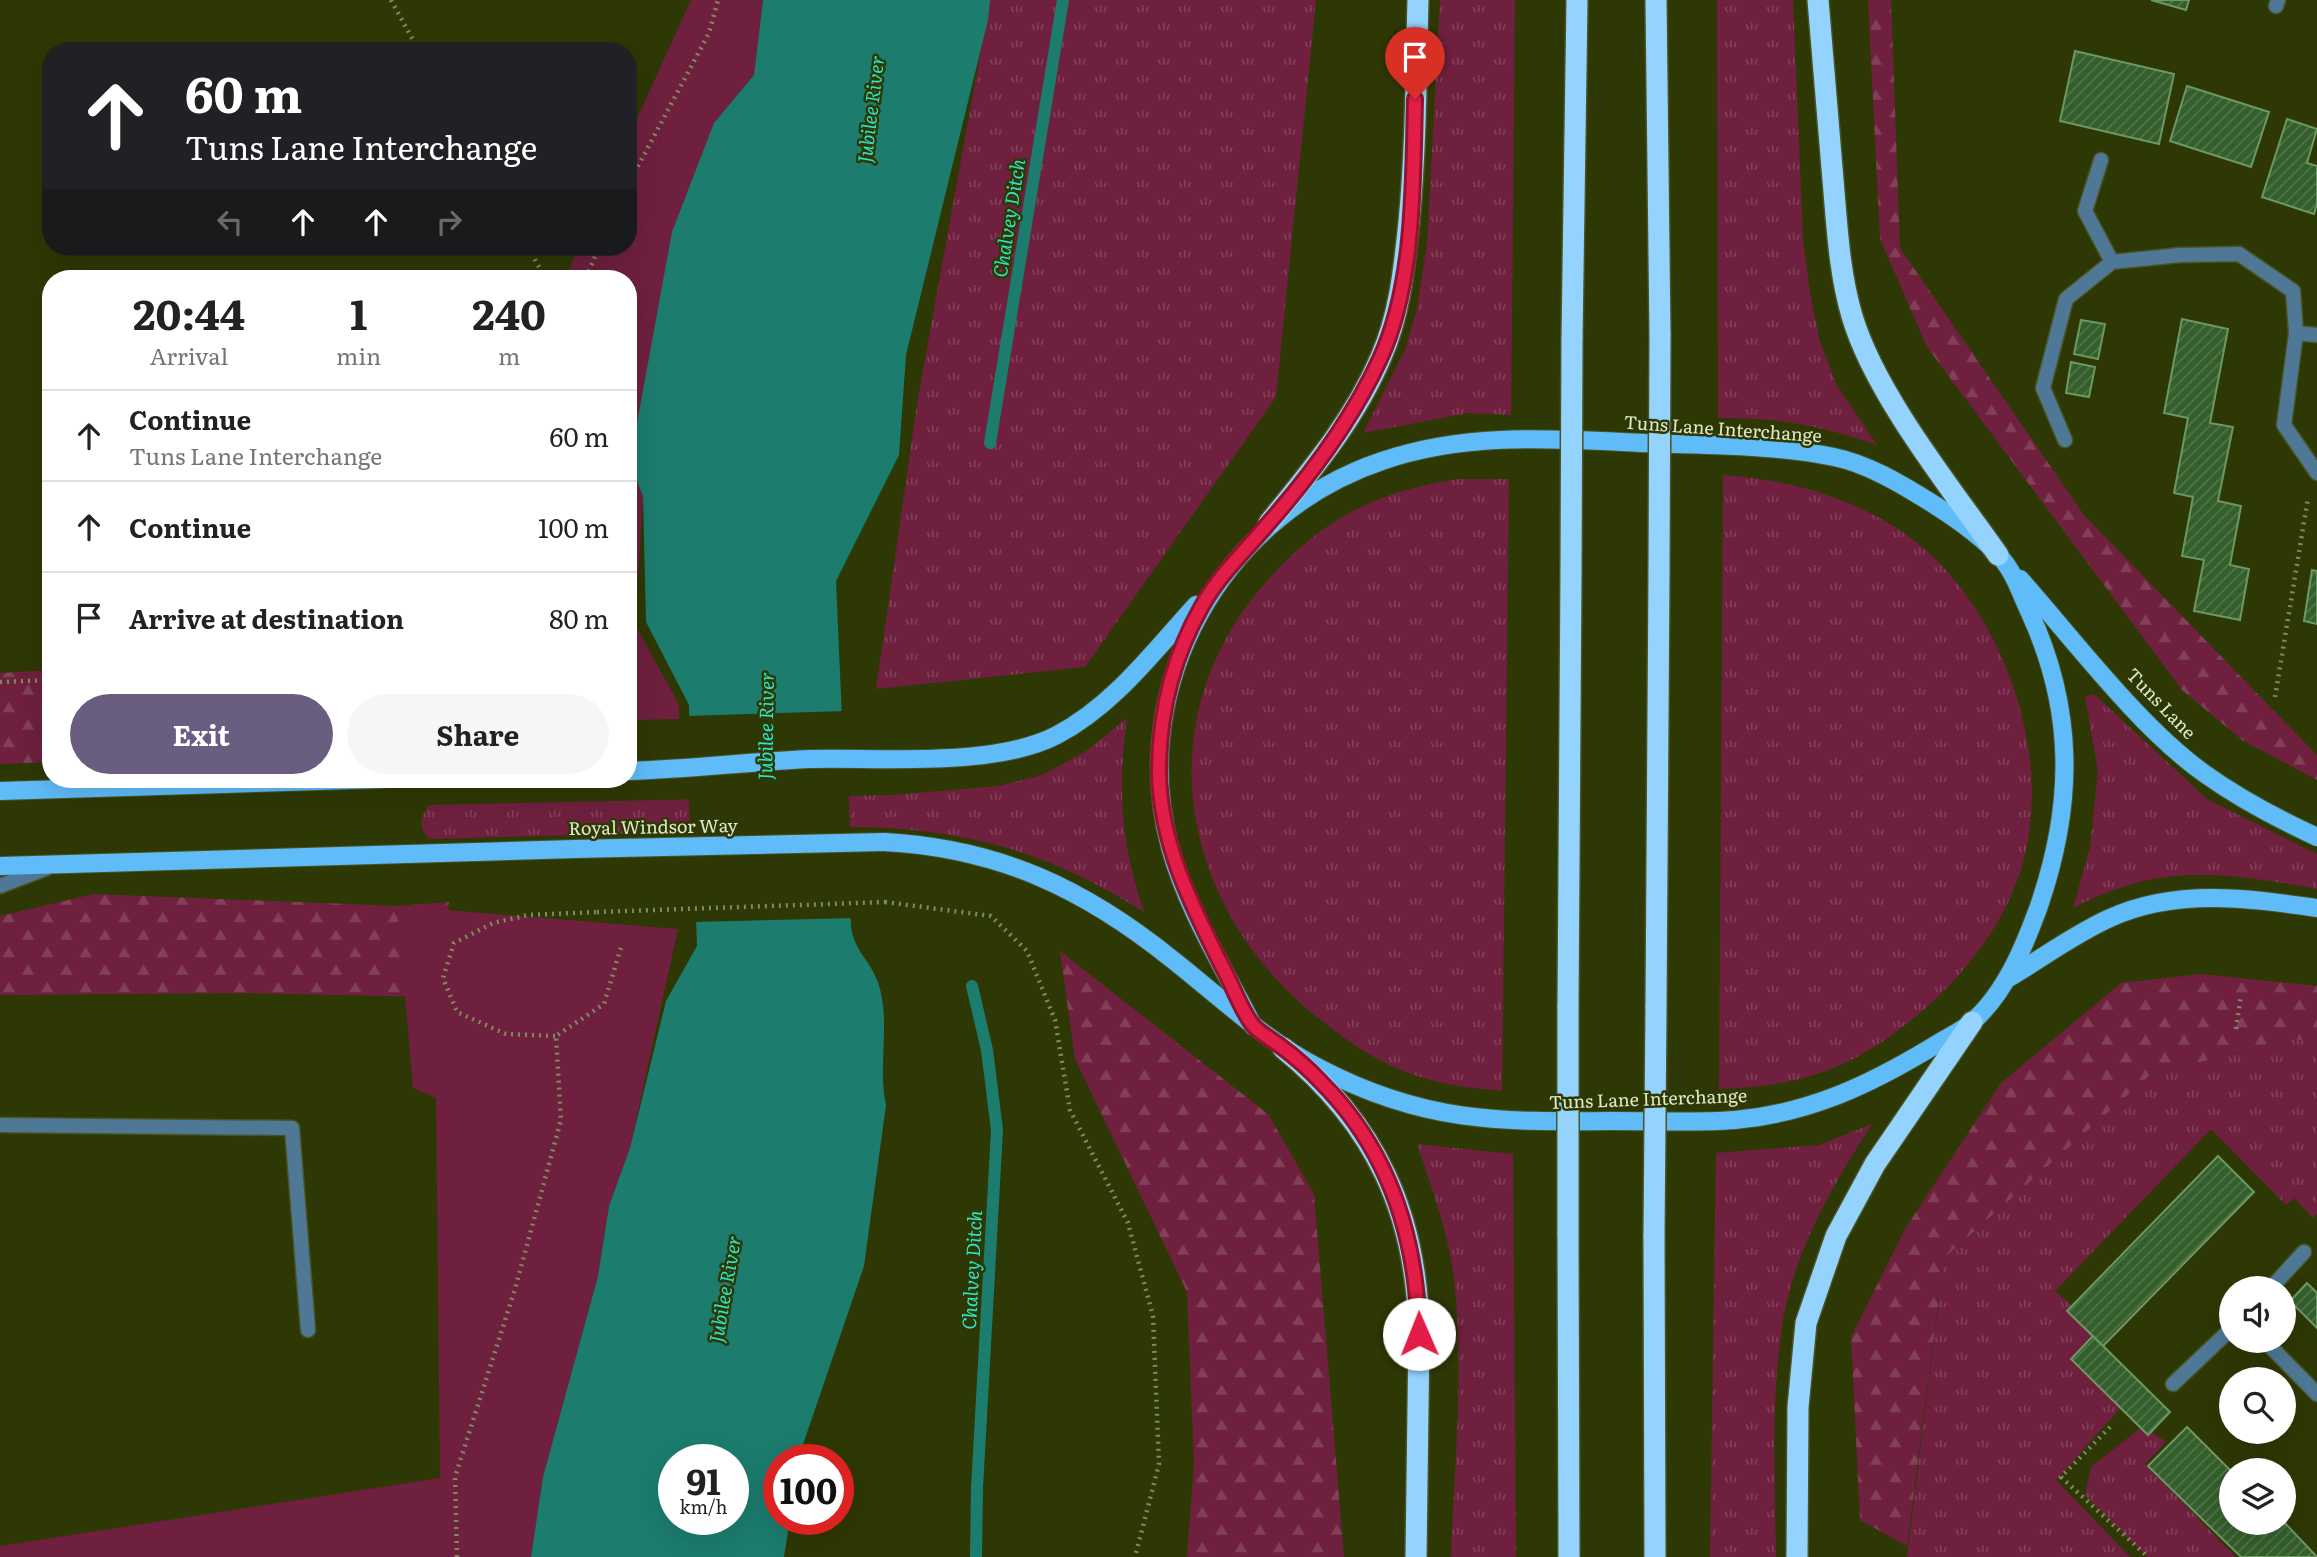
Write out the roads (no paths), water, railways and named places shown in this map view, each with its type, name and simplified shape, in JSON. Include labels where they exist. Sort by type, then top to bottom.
[{"type":"highway","points":[[1269,523],[1325,453],[1356,406],[1382,356],[1396,311],[1404,268],[1413,173],[1418,0]]},
{"type":"highway","points":[[1569,1557],[1568,1008],[1577,0]]},
{"type":"highway","points":[[1655,1557],[1654,1236],[1660,336],[1656,0]]},
{"type":"highway","points":[[1818,0],[1838,238],[1843,281],[1853,318],[1884,385],[1939,471],[2002,559]]},
{"type":"highway","points":[[1797,1557],[1798,1407],[1806,1323],[1836,1236],[1875,1164],[1972,1022]]},
{"type":"highway","points":[[1283,1048],[1328,1089],[1371,1146],[1389,1181],[1410,1242],[1419,1322],[1416,1557]]},
{"type":"main road","name":"Tuns Lane Interchange","points":[[1511,437],[1748,448],[1838,458],[1907,488],[1951,515],[2002,559],[2044,643],[2060,707],[2066,798],[2049,875],[2032,926],[2007,979],[1972,1022],[1888,1073],[1832,1100],[1738,1120],[1505,1122],[1445,1115],[1362,1088],[1283,1048],[1253,1026],[1181,881],[1162,811],[1159,777],[1164,707],[1175,666],[1203,604],[1222,576],[1269,523],[1342,477],[1383,460],[1426,449],[1511,437]]},
{"type":"main road","name":"Tuns Lane","points":[[2002,559],[2146,721],[2202,772],[2260,810],[2317,837]]},
{"type":"main road","points":[[637,770],[1004,752],[1056,736],[1112,694],[1222,576]]},
{"type":"main road","points":[[0,791],[96,788]]},
{"type":"main road","name":"Royal Windsor Way","points":[[0,866],[884,842],[945,848],[979,855],[1044,876],[1074,891],[1134,930],[1253,1026]]},
{"type":"main road","points":[[2007,979],[2109,918],[2156,902],[2205,897],[2260,900],[2317,908]]},
{"type":"street","points":[[2101,160],[2085,211],[2112,262]]},
{"type":"street","points":[[2065,440],[2043,388],[2066,299],[2112,262],[2180,255],[2239,254],[2292,291],[2296,333],[2284,425],[2316,473]]},
{"type":"street","points":[[2296,333],[2317,335]]},
{"type":"street","points":[[0,886],[55,865]]},
{"type":"street","points":[[0,1125],[292,1128],[308,1331]]},
{"type":"street","points":[[2282,1276],[2304,1252]]},
{"type":"street","points":[[2173,1384],[2219,1340]]},
{"type":"street","points":[[2277,1353],[2317,1394]]},
{"type":"water","name":"Jubilee River","points":[[763,0],[990,0],[988,20],[906,355],[899,455],[836,581],[851,927],[856,943],[877,980],[881,995],[886,1105],[864,1266],[803,1444],[763,1444],[763,1535],[787,1535],[784,1557],[531,1557],[543,1477],[598,1276],[609,1206],[630,1148],[666,1001],[697,946],[689,705],[646,622],[643,497],[637,480],[637,423],[672,232],[714,123],[754,75]]},
{"type":"waterway","name":"Chalvey Ditch","points":[[990,443],[1063,0]]},
{"type":"waterway","name":"Chalvey Ditch","points":[[972,986],[987,1050],[997,1130],[977,1488],[976,1557]]}]
